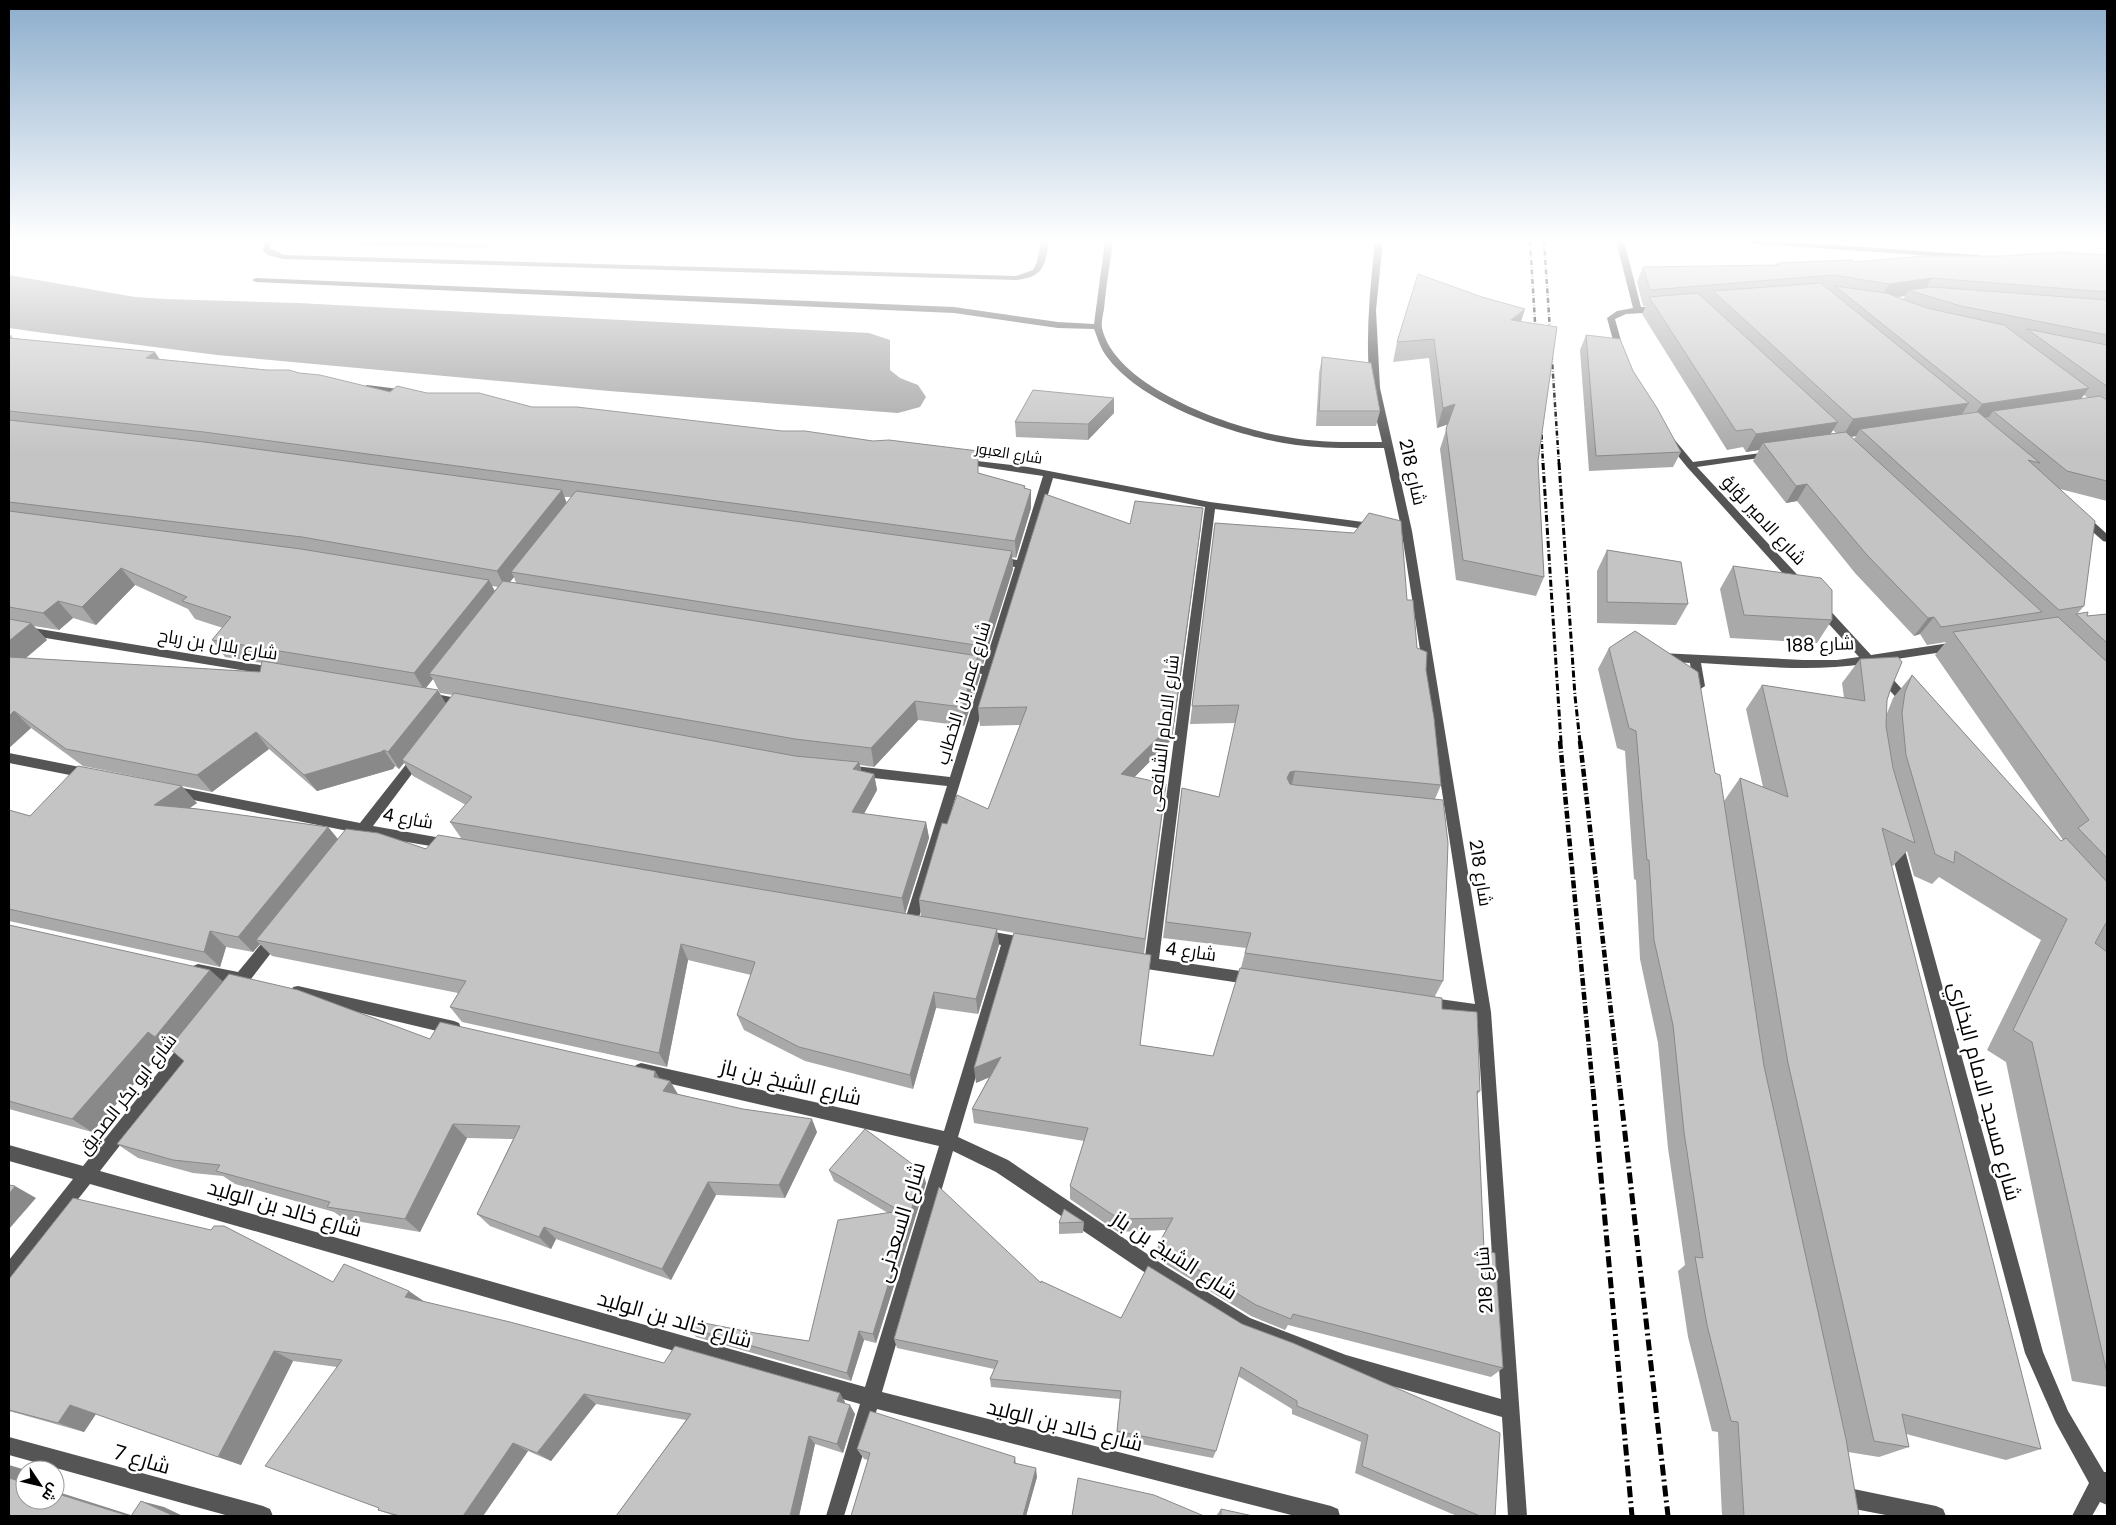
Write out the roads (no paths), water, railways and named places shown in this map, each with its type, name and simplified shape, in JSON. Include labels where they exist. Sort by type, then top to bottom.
[{"type":"street","points":[[969,312],[1058,325],[1097,327]]},
{"type":"street","points":[[1099,312],[1097,327],[1114,359],[1130,375],[1165,399],[1200,415],[1244,431],[1285,440],[1327,445],[1387,445]]},
{"type":"street","name":"شارع 218","points":[[1372,312],[1375,388],[1407,531],[1447,811],[1484,1012],[1518,1516]]},
{"type":"street","points":[[1622,312],[1616,313],[1611,318],[1624,364]]},
{"type":"street","points":[[353,387],[422,395]]},
{"type":"street","name":"شارع الامير لؤلؤ","points":[[1661,428],[1690,465],[1918,714]]},
{"type":"street","points":[[1690,465],[1782,451]]},
{"type":"street","name":"شارع العبور","points":[[953,460],[1049,474],[1210,506],[1407,531]]},
{"type":"street","name":"شارع عمر بن الخطاب","points":[[911,923],[1049,474]]},
{"type":"street","name":"شارع الامام الشافعى","points":[[1151,964],[1210,506]]},
{"type":"street","points":[[2071,508],[2107,538]]},
{"type":"street","points":[[982,558],[1021,564]]},
{"type":"street","name":"شارع بلال بن رباح","points":[[9,628],[292,674]]},
{"type":"street","name":"شارع 188","points":[[1651,656],[1838,664],[1964,645]]},
{"type":"street","points":[[1695,658],[1700,697]]},
{"type":"street","points":[[949,665],[988,671]]},
{"type":"street","points":[[1883,703],[1892,685]]},
{"type":"street","points":[[409,694],[431,693],[457,707],[480,706]]},
{"type":"street","points":[[350,844],[429,743]]},
{"type":"street","points":[[9,758],[104,778]]},
{"type":"street","points":[[838,769],[954,782]]},
{"type":"street","name":"شارع 4","points":[[162,789],[458,846]]},
{"type":"street","name":"شارع مسجد الامام البخاري","points":[[1892,826],[2034,1353],[2062,1417],[2105,1487]]},
{"type":"street","points":[[229,995],[284,927]]},
{"type":"street","points":[[970,934],[1037,946]]},
{"type":"street","name":"شارع السعدنى","points":[[835,1516],[1009,941]]},
{"type":"street","name":"شارع 4","points":[[1123,960],[1269,981]]},
{"type":"street","points":[[183,966],[261,984]]},
{"type":"street","points":[[280,988],[464,1030]]},
{"type":"street","points":[[1416,1002],[1484,1012]]},
{"type":"street","name":"شارع ابو بكر الصديق","points":[[9,1273],[198,1034]]},
{"type":"street","name":"شارع الشيخ بن باز","points":[[629,1067],[948,1140],[1002,1166],[1159,1272],[1245,1325],[1346,1364],[1512,1410]]},
{"type":"street","name":"شارع خالد بن الوليد","points":[[9,1153],[870,1398],[1331,1516]]},
{"type":"street","name":"شارع 7","points":[[9,1446],[263,1516]]},
{"type":"street","points":[[1840,1478],[1848,1516]]},
{"type":"street","points":[[2082,1516],[2105,1487]]},
{"type":"street","points":[[1844,1497],[1936,1516]]},
{"type":"railway","points":[[1534,312],[1536,338]]},
{"type":"railway","points":[[1549,312],[1559,464]]},
{"type":"railway","points":[[1541,425],[1543,464]]},
{"type":"railway","points":[[1543,463],[1561,742]]},
{"type":"railway","points":[[1559,463],[1575,696],[1580,742]]},
{"type":"railway","points":[[1560,741],[1593,1090]]},
{"type":"railway","points":[[1580,741],[1620,1090]]},
{"type":"railway","points":[[1593,1089],[1632,1516]]},
{"type":"railway","points":[[1620,1089],[1668,1516]]}]
